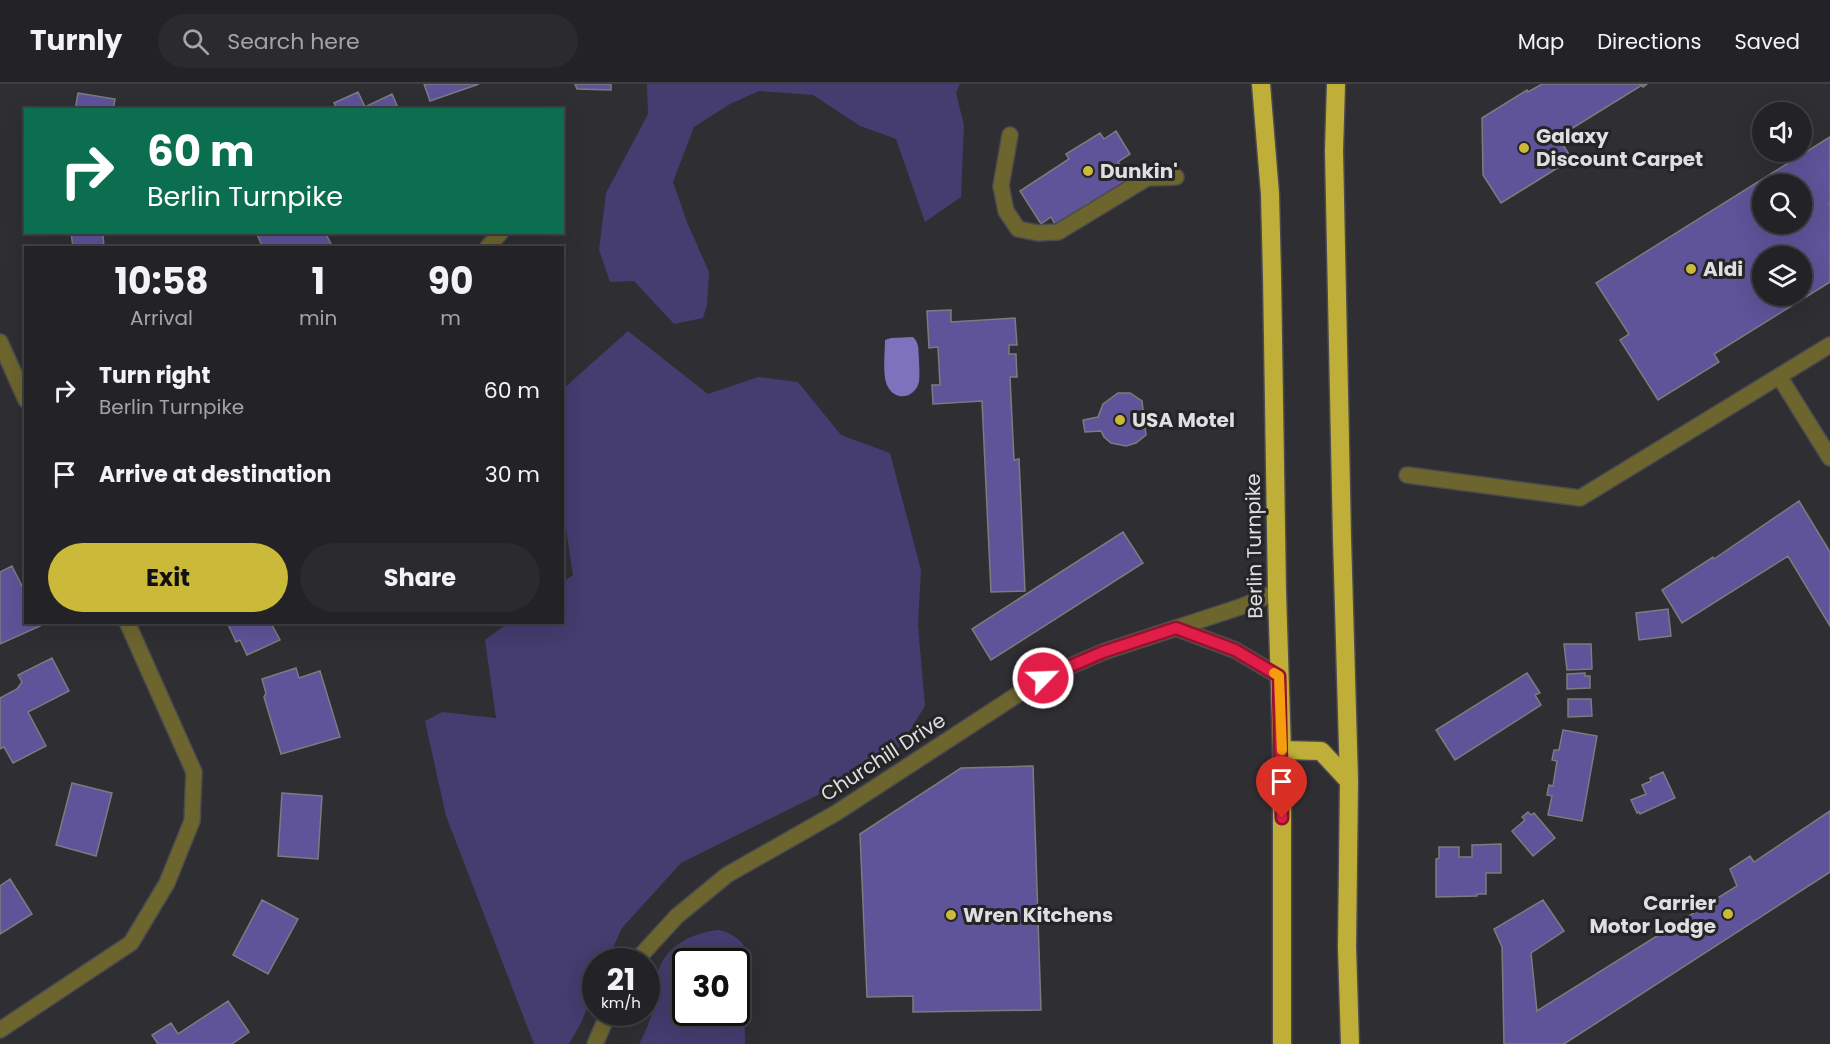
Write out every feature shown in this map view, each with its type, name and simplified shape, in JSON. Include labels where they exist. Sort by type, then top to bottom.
[{"type":"highway","name":"Berlin Turnpike","points":[[1261,84],[1270,194],[1282,750],[1282,1044]]},
{"type":"highway","points":[[1336,84],[1334,152],[1349,782],[1347,947],[1350,1044]]},
{"type":"highway","points":[[1282,750],[1321,751],[1349,782]]},
{"type":"street","points":[[1010,135],[1001,186],[1006,211],[1018,229],[1038,233],[1058,232],[1147,178],[1176,177]]},
{"type":"street","points":[[489,246],[499,234]]},
{"type":"street","points":[[0,342],[24,396]]},
{"type":"street","points":[[1407,475],[1580,498],[1830,345]]},
{"type":"street","points":[[1779,376],[1830,458]]},
{"type":"street","name":"Churchill Drive","points":[[648,948],[677,916],[728,875],[836,813],[1043,678],[1103,652],[1240,607],[1277,592]]},
{"type":"street","points":[[0,1030],[131,943],[167,883],[192,821],[194,772],[128,624]]},
{"type":"street","points":[[1176,628],[1235,650],[1279,676]]},
{"type":"street","points":[[595,1044],[603,1026]]},
{"type":"shaded area","points":[[647,84],[960,84],[956,93],[964,125],[961,197],[925,222],[896,139],[860,126],[813,95],[759,91],[730,104],[694,127],[673,182],[687,222],[709,272],[707,305],[703,318],[674,324],[634,281],[610,282],[599,250],[606,193],[648,114]]},
{"type":"shaded area","points":[[628,331],[708,394],[758,377],[798,382],[841,435],[890,453],[921,570],[918,625],[925,706],[898,749],[848,780],[681,863],[622,928],[613,948],[582,948],[581,1023],[569,1044],[534,1044],[446,816],[425,721],[442,712],[496,718],[485,640],[507,624],[564,624],[564,581],[573,575],[564,516],[564,388]]},
{"type":"shaded area","points":[[913,337],[918,347],[919,382],[910,395],[896,395],[891,392],[886,383],[885,340]]},
{"type":"shaded area","points":[[719,930],[731,934],[746,948],[673,948],[690,937]]},
{"type":"shaded area","points":[[672,949],[672,1026],[745,1026],[745,1044],[639,1044],[648,1026],[660,1026],[660,966]]},
{"type":"building","points":[[424,84],[479,84],[430,101]]},
{"type":"building","points":[[575,84],[611,84],[611,90],[577,89]]},
{"type":"building","name":"Galaxy Discount Carpet","points":[[1542,84],[1647,84],[1558,137],[1572,159],[1501,203],[1483,175],[1482,118],[1527,90],[1528,92]]},
{"type":"building","points":[[358,92],[365,107],[392,94],[398,108],[336,108],[334,103]]},
{"type":"building","points":[[78,93],[115,99],[113,108],[75,108]]},
{"type":"building","name":"Dunkin'","points":[[1116,131],[1130,154],[1118,162],[1130,180],[1091,205],[1089,203],[1056,226],[1051,217],[1041,224],[1020,191],[1069,159],[1066,154],[1100,133],[1104,139]]},
{"type":"building","name":"Aldi","points":[[1830,137],[1830,282],[1812,293],[1812,246],[1752,246],[1752,306],[1791,306],[1714,354],[1719,362],[1658,400],[1620,340],[1629,334],[1596,283],[1752,186],[1752,234],[1812,234],[1812,174],[1771,174],[1790,162],[1812,162],[1812,148]]},
{"type":"building","points":[[71,234],[103,234],[104,246],[73,246]]},
{"type":"building","points":[[257,234],[326,234],[332,246],[262,246]]},
{"type":"building","points":[[951,310],[951,322],[1015,318],[1017,345],[1009,345],[1009,354],[1016,354],[1017,377],[1010,377],[1014,460],[1019,459],[1025,591],[991,592],[982,401],[933,404],[932,385],[940,385],[938,347],[929,348],[927,311]]},
{"type":"building","points":[[1118,393],[1130,393],[1142,401],[1146,435],[1136,443],[1126,446],[1111,443],[1101,431],[1085,432],[1083,420],[1098,417],[1103,404]]},
{"type":"building","points":[[1799,501],[1830,552],[1830,626],[1788,556],[1682,623],[1662,590],[1713,557],[1714,559]]},
{"type":"building","points":[[1123,532],[1143,563],[991,660],[972,629]]},
{"type":"building","points":[[12,566],[24,590],[24,624],[40,624],[40,626],[0,644],[0,572]]},
{"type":"building","points":[[1668,609],[1671,636],[1639,640],[1636,613]]},
{"type":"building","points":[[228,624],[274,624],[272,625],[280,640],[247,655],[240,640],[236,642]]},
{"type":"building","points":[[1564,644],[1591,644],[1592,669],[1567,670]]},
{"type":"building","points":[[52,658],[69,691],[28,712],[46,746],[13,763],[4,747],[0,749],[0,698],[17,689],[22,682],[18,675]]},
{"type":"building","points":[[296,668],[299,678],[320,671],[340,737],[281,754],[264,697],[266,693],[262,679]]},
{"type":"building","points":[[1527,673],[1540,693],[1535,695],[1541,705],[1455,760],[1436,730]]},
{"type":"building","points":[[1585,673],[1585,676],[1590,676],[1590,688],[1567,689],[1567,674]]},
{"type":"building","points":[[1568,699],[1591,699],[1592,716],[1568,717]]},
{"type":"building","points":[[1563,730],[1597,736],[1582,821],[1548,815],[1552,796],[1547,795],[1549,785],[1553,786],[1557,761],[1552,760],[1554,750],[1559,750]]},
{"type":"building","name":"Wren Kitchens","points":[[1033,766],[1041,1010],[913,1012],[913,996],[867,997],[860,834],[961,768]]},
{"type":"building","points":[[1663,772],[1675,798],[1640,814],[1637,813],[1631,800],[1646,794],[1642,785]]},
{"type":"building","points":[[72,783],[112,793],[96,856],[56,845]]},
{"type":"building","points":[[282,793],[322,796],[318,859],[278,856]]},
{"type":"building","name":"Carrier Motor Lodge","points":[[1830,811],[1830,872],[1564,1044],[1504,1044],[1502,947],[1494,929],[1543,900],[1564,931],[1531,953],[1537,1011],[1737,886],[1730,869],[1750,856],[1754,862]]},
{"type":"building","points":[[1528,812],[1531,815],[1534,813],[1555,838],[1533,856],[1512,831],[1525,820],[1522,817]]},
{"type":"building","points":[[1501,844],[1501,873],[1486,873],[1486,894],[1436,897],[1436,859],[1439,858],[1439,847],[1459,847],[1459,857],[1472,857],[1472,845]]},
{"type":"building","points":[[10,879],[32,914],[0,934],[0,886]]},
{"type":"building","points":[[262,900],[298,919],[268,974],[233,955]]},
{"type":"building","points":[[228,1001],[249,1032],[232,1044],[158,1044],[152,1035],[171,1023],[178,1034]]},
{"type":"slow traffic","points":[[1274,673],[1279,676],[1282,750]]},
{"type":"place","name":"Galaxy Discount Carpet","points":[[1524,148]]},
{"type":"place","name":"Dunkin'","points":[[1088,171]]},
{"type":"place","name":"Aldi","points":[[1691,269]]},
{"type":"place","name":"USA Motel","points":[[1120,420]]},
{"type":"place","name":"Carrier Motor Lodge","points":[[1728,914]]},
{"type":"place","name":"Wren Kitchens","points":[[951,915]]},
{"type":"route","points":[[1043,678],[1103,652],[1176,628],[1235,650],[1279,676],[1282,818]]}]
